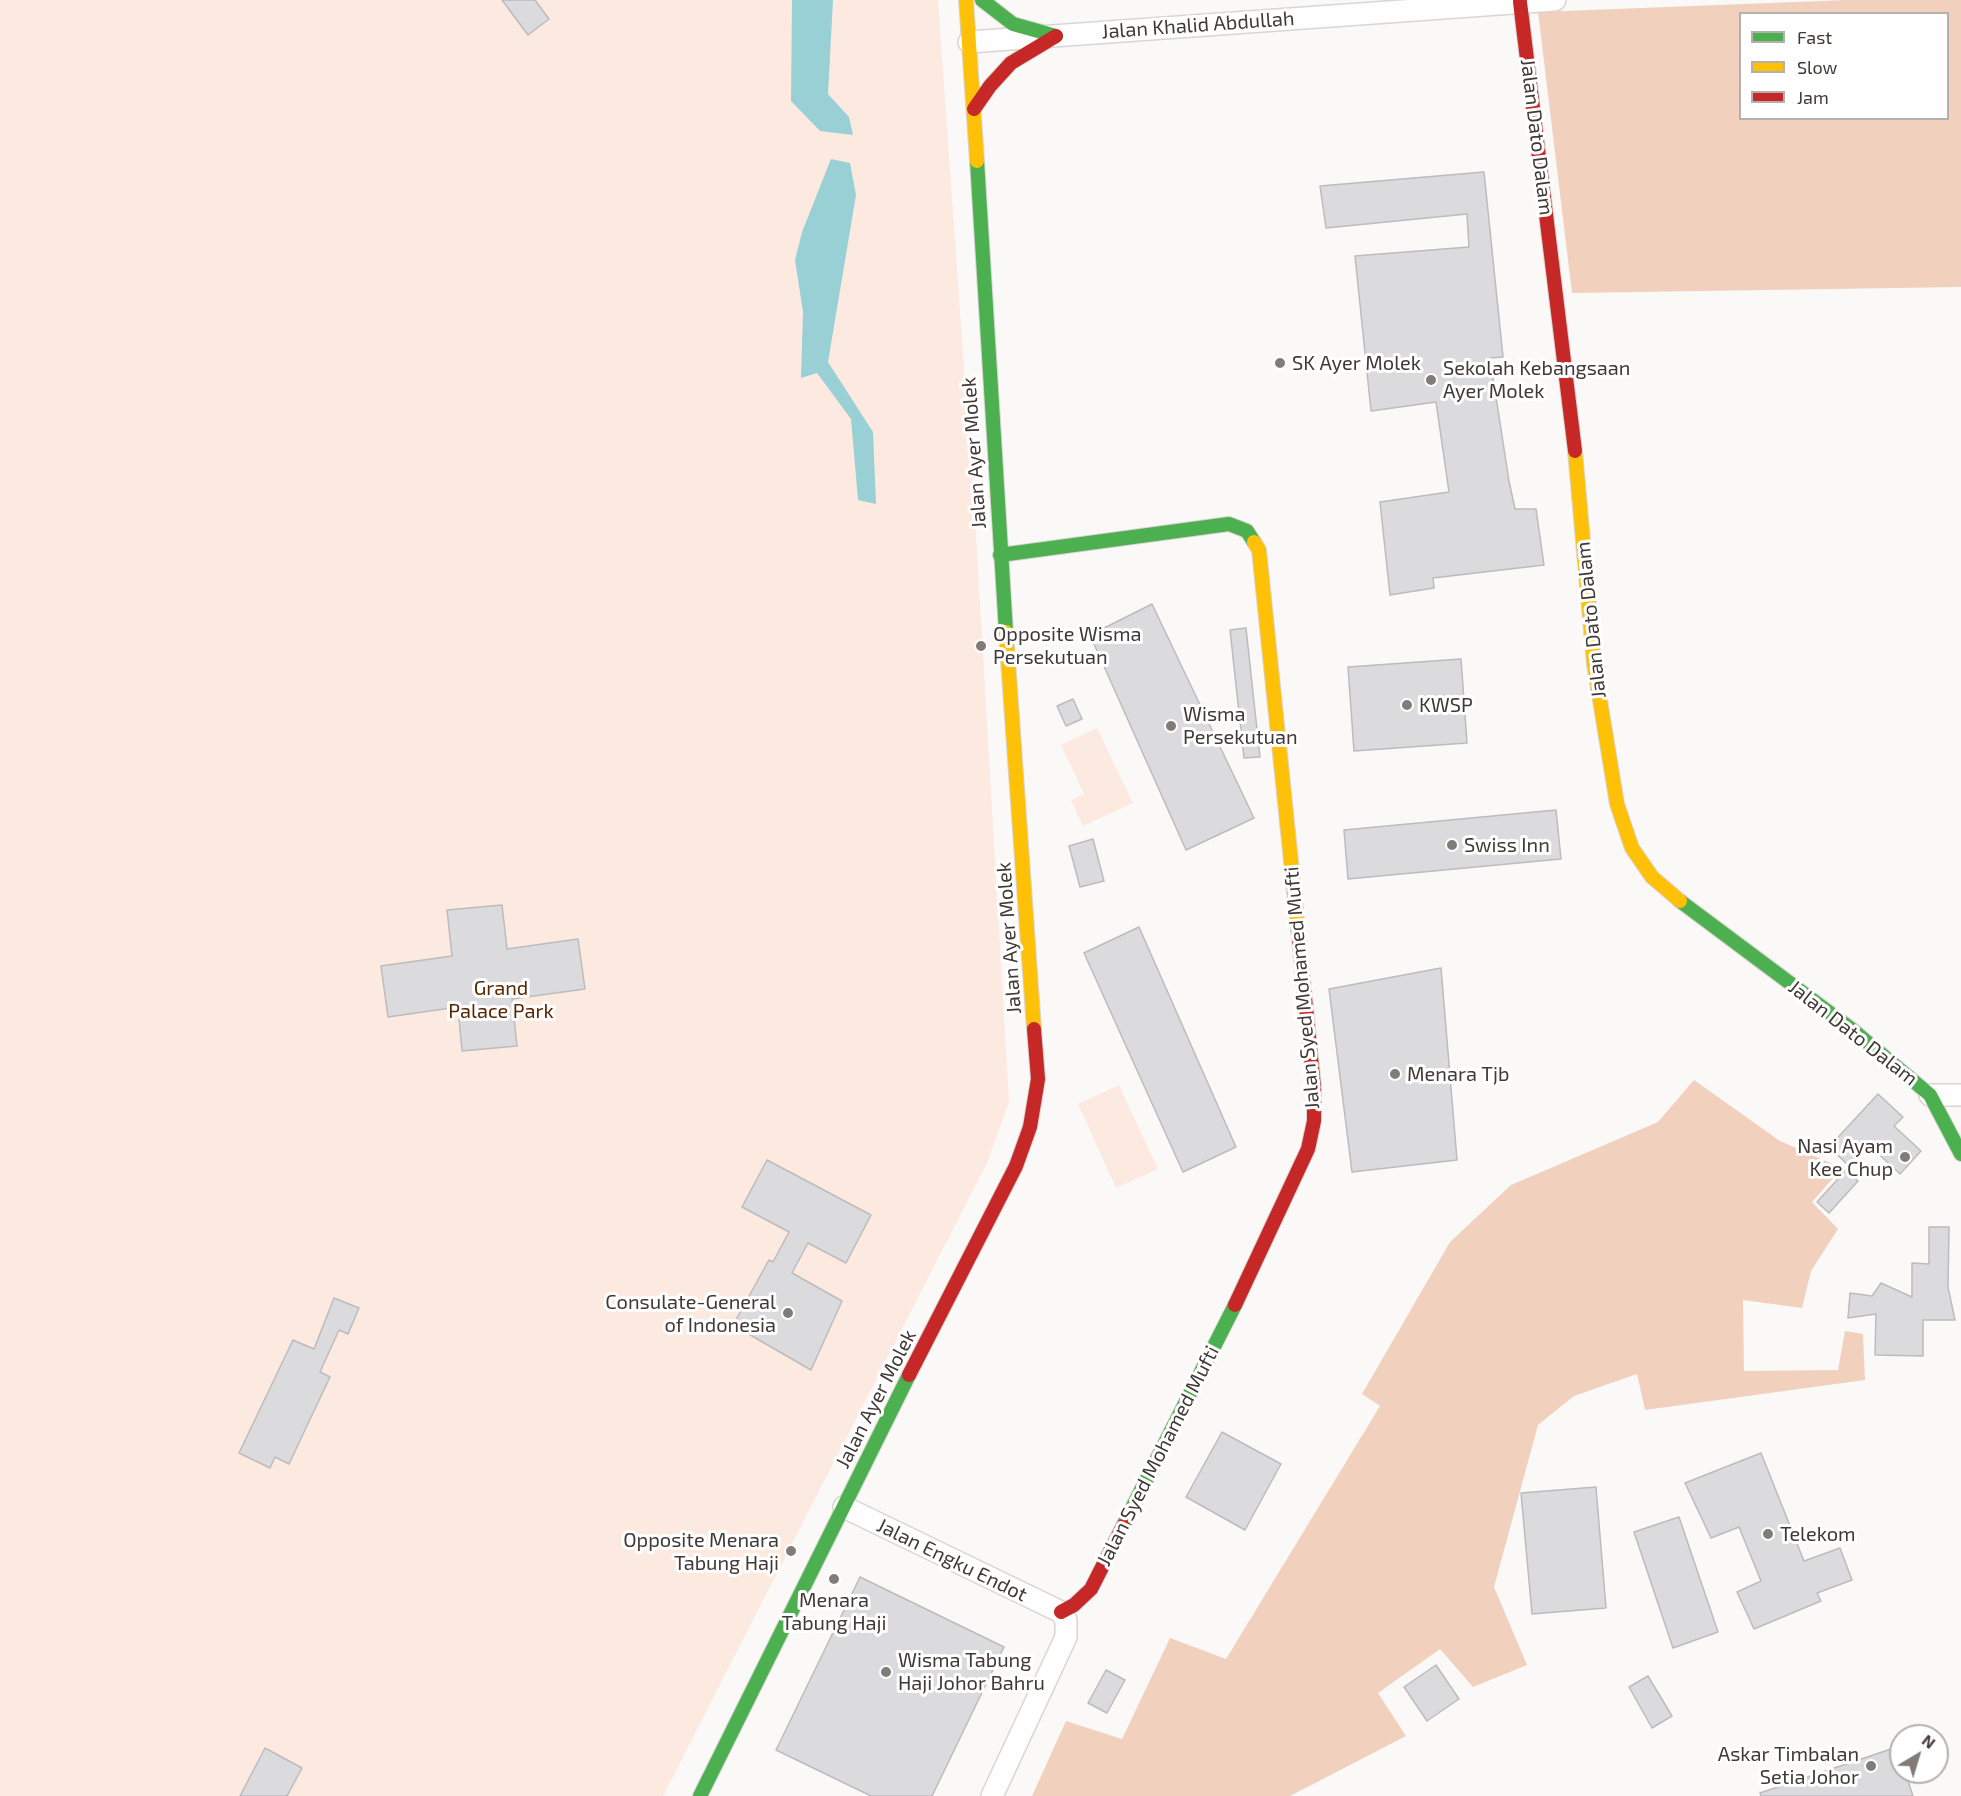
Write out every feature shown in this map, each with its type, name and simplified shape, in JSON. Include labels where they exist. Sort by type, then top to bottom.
[{"type":"street","name":"Jalan Ayer Molek","points":[[700,1796],[1016,1166],[1030,1127],[1038,1079],[1000,555],[966,0]]},
{"type":"street","points":[[982,0],[1013,24],[1056,36]]},
{"type":"street","name":"Jalan Khalid Abdullah","points":[[969,42],[1555,0]]},
{"type":"street","name":"Jalan Dato Dalam","points":[[1520,2],[1571,413],[1594,664],[1617,804],[1632,848],[1652,877],[1681,902],[1854,1031],[1930,1095],[1961,1154]]},
{"type":"street","points":[[974,109],[990,86],[1011,63],[1056,36]]},
{"type":"street","name":"Jalan Syed Mohamed Mufti","points":[[1000,555],[1228,524],[1247,531],[1259,550],[1314,1087],[1314,1121],[1308,1149],[1246,1282],[1091,1589],[1078,1601],[1061,1611]]},
{"type":"street","name":"Jalan Dato Dalam","points":[[1930,1095],[1961,1095]]},
{"type":"street","name":"Jalan Engku Endot","points":[[844,1507],[1061,1611]]},
{"type":"street","points":[[992,1796],[1066,1637],[1066,1620],[1061,1611]]},
{"type":"green space","name":"Grand Palace Park","points":[[0,0],[938,0],[977,550],[1009,1101],[988,1161],[663,1796],[0,1796]]},
{"type":"green space","points":[[1097,728],[1133,803],[1083,826],[1071,800],[1084,794],[1061,745]]},
{"type":"green space","points":[[1119,1085],[1158,1169],[1116,1188],[1078,1104]]},
{"type":"shaded area","points":[[1847,0],[1961,0],[1961,287],[1572,293],[1538,12]]},
{"type":"shaded area","points":[[1694,1080],[1780,1141],[1842,1168],[1812,1202],[1838,1229],[1811,1271],[1802,1308],[1743,1300],[1744,1371],[1838,1370],[1845,1331],[1863,1334],[1865,1380],[1645,1410],[1637,1374],[1574,1396],[1538,1425],[1494,1587],[1527,1665],[1473,1687],[1440,1649],[1378,1693],[1406,1736],[1290,1796],[1032,1796],[1066,1721],[1122,1739],[1170,1638],[1226,1659],[1380,1406],[1362,1394],[1450,1242],[1511,1185],[1658,1122]]},
{"type":"water","points":[[792,0],[833,0],[828,94],[849,117],[853,135],[820,131],[791,101]]},
{"type":"water","points":[[831,159],[850,163],[856,195],[828,362],[873,432],[876,504],[858,500],[851,419],[817,373],[801,378],[803,312],[795,260],[802,232]]},
{"type":"building","points":[[502,0],[535,0],[549,19],[528,35]]},
{"type":"building","name":"Sekolah Kebangsaan Ayer Molek","points":[[1484,172],[1503,357],[1490,358],[1515,509],[1536,509],[1544,565],[1433,578],[1434,588],[1390,595],[1380,502],[1449,492],[1436,402],[1371,411],[1355,256],[1469,247],[1467,214],[1326,228],[1320,186]]},
{"type":"building","name":"Wisma Persekutuan","points":[[1152,604],[1254,818],[1186,850],[1090,635]]},
{"type":"building","points":[[1246,628],[1260,757],[1244,758],[1230,630]]},
{"type":"building","name":"KWSP","points":[[1461,659],[1467,743],[1354,751],[1348,667]]},
{"type":"building","points":[[1073,699],[1082,719],[1066,726],[1057,706]]},
{"type":"building","name":"Swiss Inn","points":[[1556,810],[1561,859],[1348,879],[1344,830]]},
{"type":"building","points":[[1093,839],[1104,881],[1080,887],[1069,846]]},
{"type":"building","points":[[502,905],[507,949],[578,939],[585,989],[512,999],[517,1046],[462,1051],[458,1007],[388,1017],[381,966],[452,956],[447,910]]},
{"type":"building","points":[[1139,927],[1236,1147],[1183,1172],[1084,953]]},
{"type":"building","name":"Menara Tjb","points":[[1441,968],[1457,1160],[1352,1172],[1329,989]]},
{"type":"building","points":[[1878,1094],[1903,1117],[1894,1126],[1921,1151],[1900,1174],[1868,1144],[1848,1165],[1829,1147]]},
{"type":"building","points":[[767,1160],[871,1215],[846,1263],[808,1243],[792,1273],[842,1301],[811,1370],[733,1325],[769,1260],[773,1262],[789,1232],[742,1207]]},
{"type":"building","points":[[1846,1170],[1858,1181],[1829,1213],[1817,1202]]},
{"type":"building","points":[[1929,1227],[1949,1227],[1948,1287],[1955,1320],[1923,1320],[1923,1356],[1875,1355],[1876,1314],[1848,1318],[1850,1293],[1872,1296],[1881,1283],[1912,1297],[1912,1263],[1929,1264]]},
{"type":"building","points":[[334,1298],[359,1308],[348,1334],[339,1330],[320,1372],[330,1377],[289,1464],[275,1457],[270,1468],[239,1453],[293,1340],[314,1349]]},
{"type":"building","points":[[1222,1432],[1281,1464],[1245,1530],[1186,1497]]},
{"type":"building","name":"Telekom","points":[[1761,1453],[1804,1561],[1840,1548],[1852,1580],[1817,1593],[1821,1601],[1754,1629],[1737,1592],[1761,1581],[1739,1527],[1711,1538],[1685,1483]]},
{"type":"building","points":[[1596,1487],[1606,1608],[1532,1614],[1521,1493]]},
{"type":"building","points":[[1679,1517],[1718,1632],[1673,1648],[1634,1532]]},
{"type":"building","points":[[860,1577],[1004,1647],[932,1796],[871,1796],[776,1750]]},
{"type":"building","points":[[1436,1665],[1459,1699],[1427,1721],[1404,1687]]},
{"type":"building","points":[[1106,1670],[1125,1680],[1107,1713],[1088,1703]]},
{"type":"building","points":[[1648,1676],[1672,1716],[1652,1728],[1629,1687]]},
{"type":"building","points":[[265,1748],[302,1768],[287,1796],[240,1796]]},
{"type":"building","name":"Askar Timbalan Setia Johor","points":[[1889,1750],[1889,1784],[1909,1784],[1913,1796],[1761,1796],[1760,1793]]},
{"type":"traffic: fast","points":[[982,0],[1013,24],[1056,36]]},
{"type":"traffic: fast","points":[[977,161],[1006,632]]},
{"type":"traffic: fast","points":[[1000,555],[1229,524],[1247,531],[1254,542]]},
{"type":"traffic: fast","points":[[1680,901],[1854,1031],[1930,1095],[1961,1154]]},
{"type":"traffic: fast","points":[[1123,1526],[1235,1305]]},
{"type":"traffic: fast","points":[[700,1796],[909,1375]]},
{"type":"traffic: slow","points":[[966,0],[977,161]]},
{"type":"traffic: slow","points":[[1575,451],[1594,664],[1617,804],[1632,848],[1652,877],[1680,901]]},
{"type":"traffic: slow","points":[[1254,542],[1259,550],[1299,939]]},
{"type":"traffic: slow","points":[[1006,632],[1034,1029]]},
{"type":"traffic: jam","points":[[1520,2],[1575,451]]},
{"type":"traffic: jam","points":[[974,109],[990,86],[1011,63],[1056,36]]},
{"type":"traffic: jam","points":[[1235,1305],[1308,1149],[1314,1121],[1314,1087],[1299,939]]},
{"type":"traffic: jam","points":[[909,1375],[1016,1166],[1030,1127],[1038,1079],[1034,1029]]},
{"type":"traffic: jam","points":[[1061,1612],[1074,1605],[1091,1589],[1123,1526]]},
{"type":"place","name":"SK Ayer Molek","points":[[1280,363]]},
{"type":"place","name":"Sekolah Kebangsaan Ayer Molek","points":[[1431,380]]},
{"type":"place","name":"Opposite Wisma Persekutuan","points":[[981,646]]},
{"type":"place","name":"KWSP","points":[[1407,705]]},
{"type":"place","name":"Wisma Persekutuan","points":[[1171,726]]},
{"type":"place","name":"Swiss Inn","points":[[1452,845]]},
{"type":"place","name":"Menara Tjb","points":[[1395,1074]]},
{"type":"place","name":"Nasi Ayam Kee Chup","points":[[1905,1157]]},
{"type":"place","name":"Consulate-General of Indonesia","points":[[788,1313]]},
{"type":"place","name":"Telekom","points":[[1768,1534]]},
{"type":"place","name":"Opposite Menara Tabung Haji","points":[[791,1551]]},
{"type":"place","name":"Menara Tabung Haji","points":[[834,1579]]},
{"type":"place","name":"Wisma Tabung Haji Johor Bahru","points":[[886,1672]]},
{"type":"place","name":"Askar Timbalan Setia Johor","points":[[1871,1766]]}]
